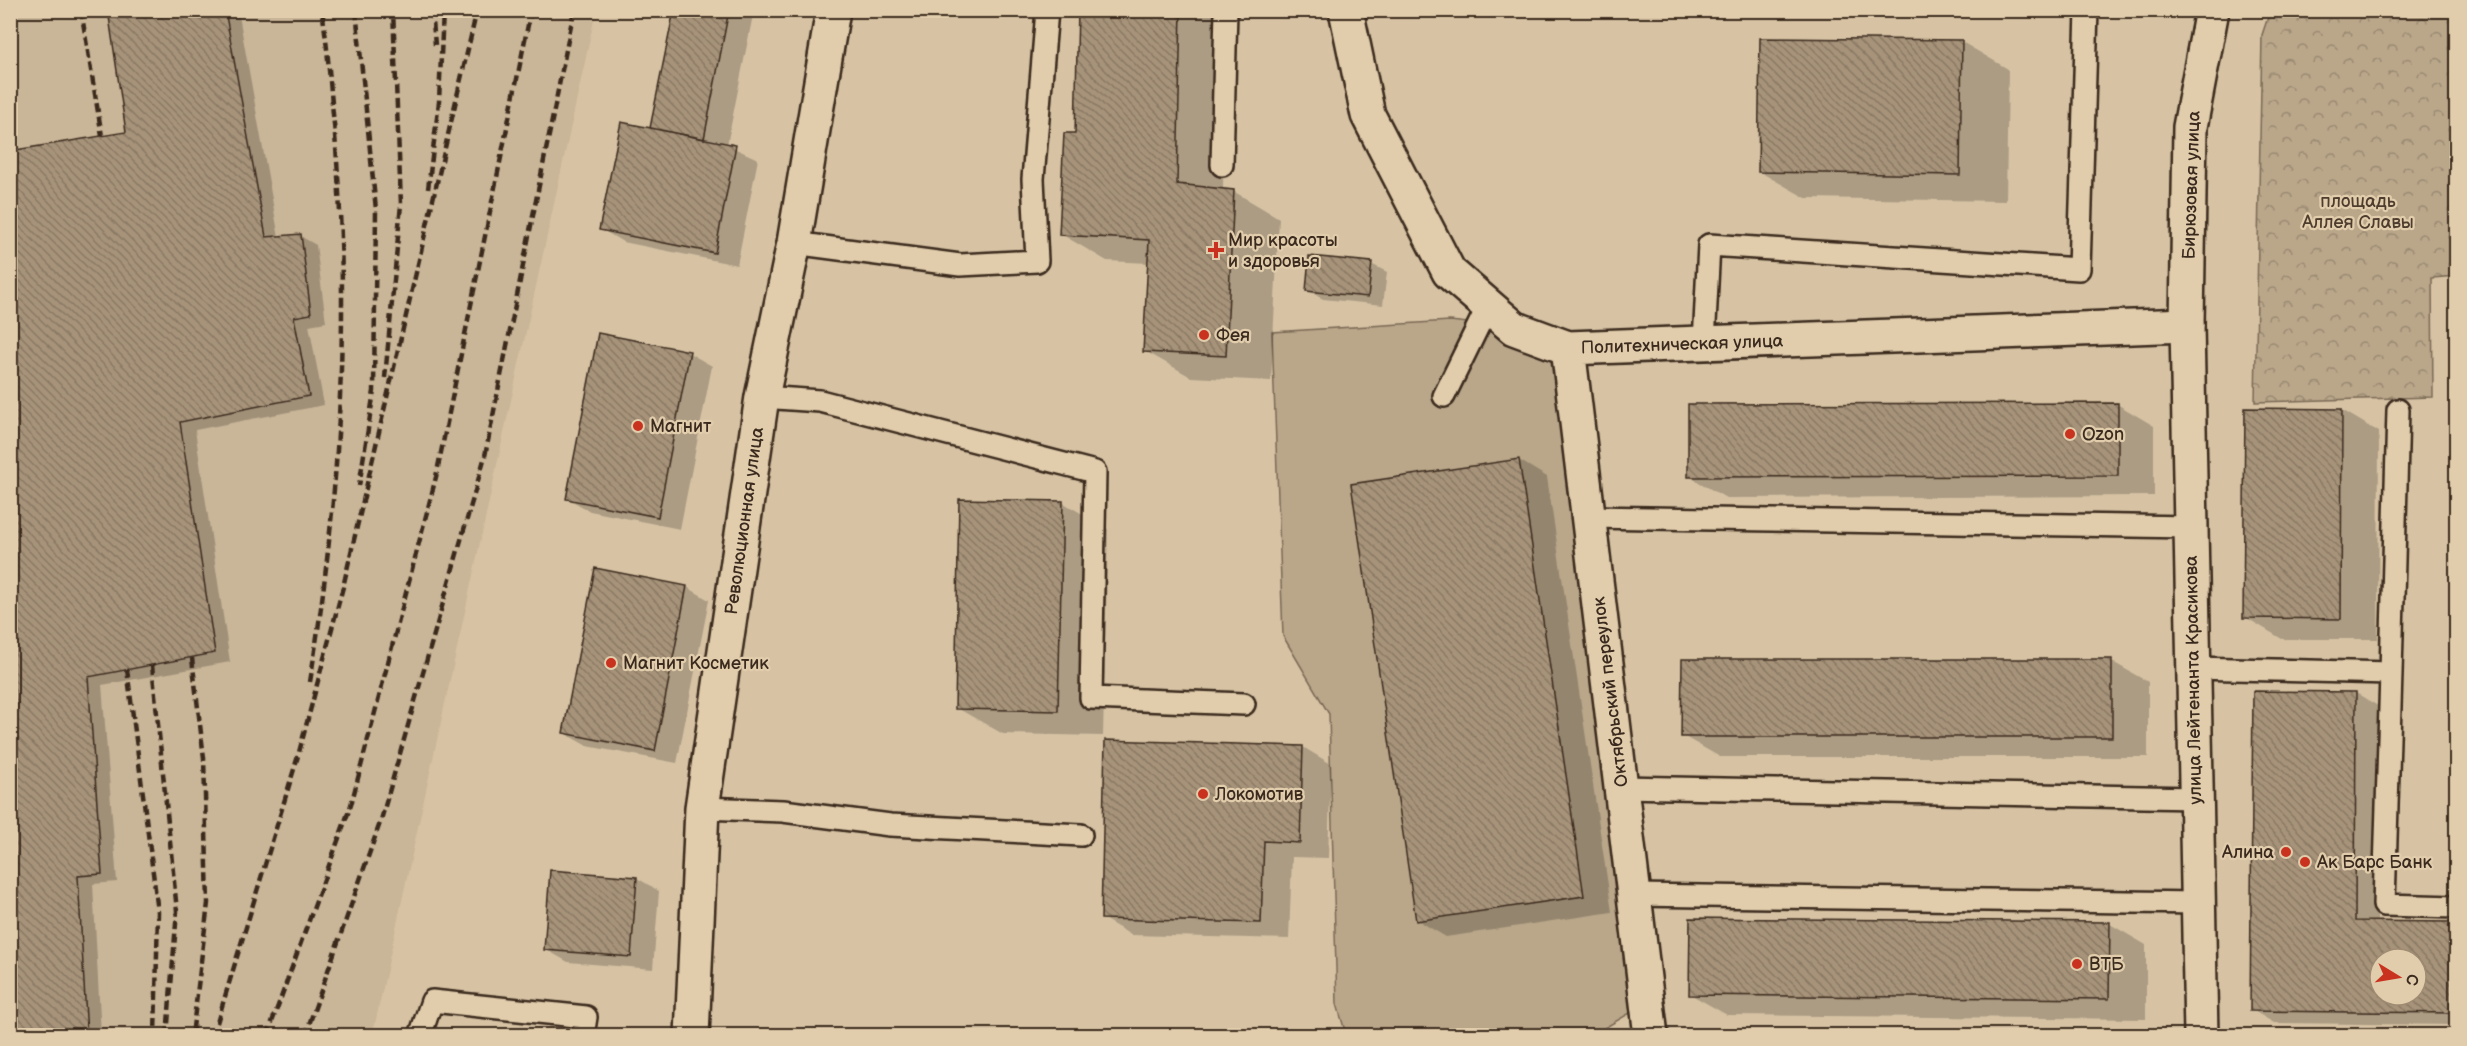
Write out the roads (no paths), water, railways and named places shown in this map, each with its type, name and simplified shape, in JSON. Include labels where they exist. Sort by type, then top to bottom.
[{"type":"street","name":"Революционная улица","points":[[692,1035],[702,808],[762,397],[794,243],[833,10]]},
{"type":"street","name":"Политехническая улица","points":[[1346,10],[1368,115],[1449,272],[1514,328],[1568,348],[2187,325]]},
{"type":"street","name":"Бирюзовая улица","points":[[2187,325],[2190,127],[2212,10]]},
{"type":"street","name":"улица Лейтенанта Красикова","points":[[2187,325],[2201,1035]]},
{"type":"street","name":"Октябрьский переулок","points":[[1568,348],[1652,1035]]},
{"type":"lane","points":[[794,243],[960,265],[1037,261],[1033,178],[1047,10]]},
{"type":"lane","points":[[1222,165],[1226,10]]},
{"type":"lane","points":[[1704,343],[1709,245],[2079,269],[2087,10]]},
{"type":"lane","points":[[1444,396],[1488,306]]},
{"type":"lane","points":[[762,397],[820,401],[1095,472],[1091,698],[1244,704]]},
{"type":"lane","points":[[2398,410],[2384,905],[2457,907]]},
{"type":"lane","points":[[1589,517],[2190,527]]},
{"type":"lane","points":[[2193,668],[2391,673]]},
{"type":"lane","points":[[1621,787],[2196,798]]},
{"type":"lane","points":[[702,808],[783,811],[890,825],[1082,835]]},
{"type":"lane","points":[[1635,895],[2198,903]]},
{"type":"lane","points":[[420,1035],[432,1001],[586,1017],[583,1035]]},
{"type":"railway","points":[[81,10],[102,136]]},
{"type":"railway","points":[[310,682],[329,543],[340,404],[342,334],[339,194],[322,10]]},
{"type":"railway","points":[[356,10],[376,210],[374,391],[359,486]]},
{"type":"railway","points":[[385,378],[401,204],[393,10]]},
{"type":"railway","points":[[432,10],[435,45]]},
{"type":"railway","points":[[428,189],[439,102],[443,10]]},
{"type":"railway","points":[[213,1036],[298,756],[343,587],[477,10]]},
{"type":"railway","points":[[267,1036],[351,805],[436,477],[531,10]]},
{"type":"railway","points":[[305,1036],[381,820],[485,456],[574,10]]},
{"type":"railway","points":[[192,658],[204,758],[208,903],[192,1036]]},
{"type":"railway","points":[[152,665],[177,911],[167,1036]]},
{"type":"railway","points":[[127,669],[158,912],[155,1036]]},
{"type":"place","name":"Мир красоты и здоровья","points":[[1216,250]]},
{"type":"place","name":"Фея","points":[[1204,335]]},
{"type":"place","name":"Магнит","points":[[638,426]]},
{"type":"place","name":"Ozon","points":[[2070,434]]},
{"type":"place","name":"Магнит Косметик","points":[[611,663]]},
{"type":"place","name":"Локомотив","points":[[1203,794]]},
{"type":"place","name":"Алина","points":[[2286,852]]},
{"type":"place","name":"Ак Барс Банк","points":[[2305,862]]},
{"type":"place","name":"ВТБ","points":[[2077,964]]},
{"type":"park label","name":"площадь Аллея Славы","points":[[2358,211]]}]
